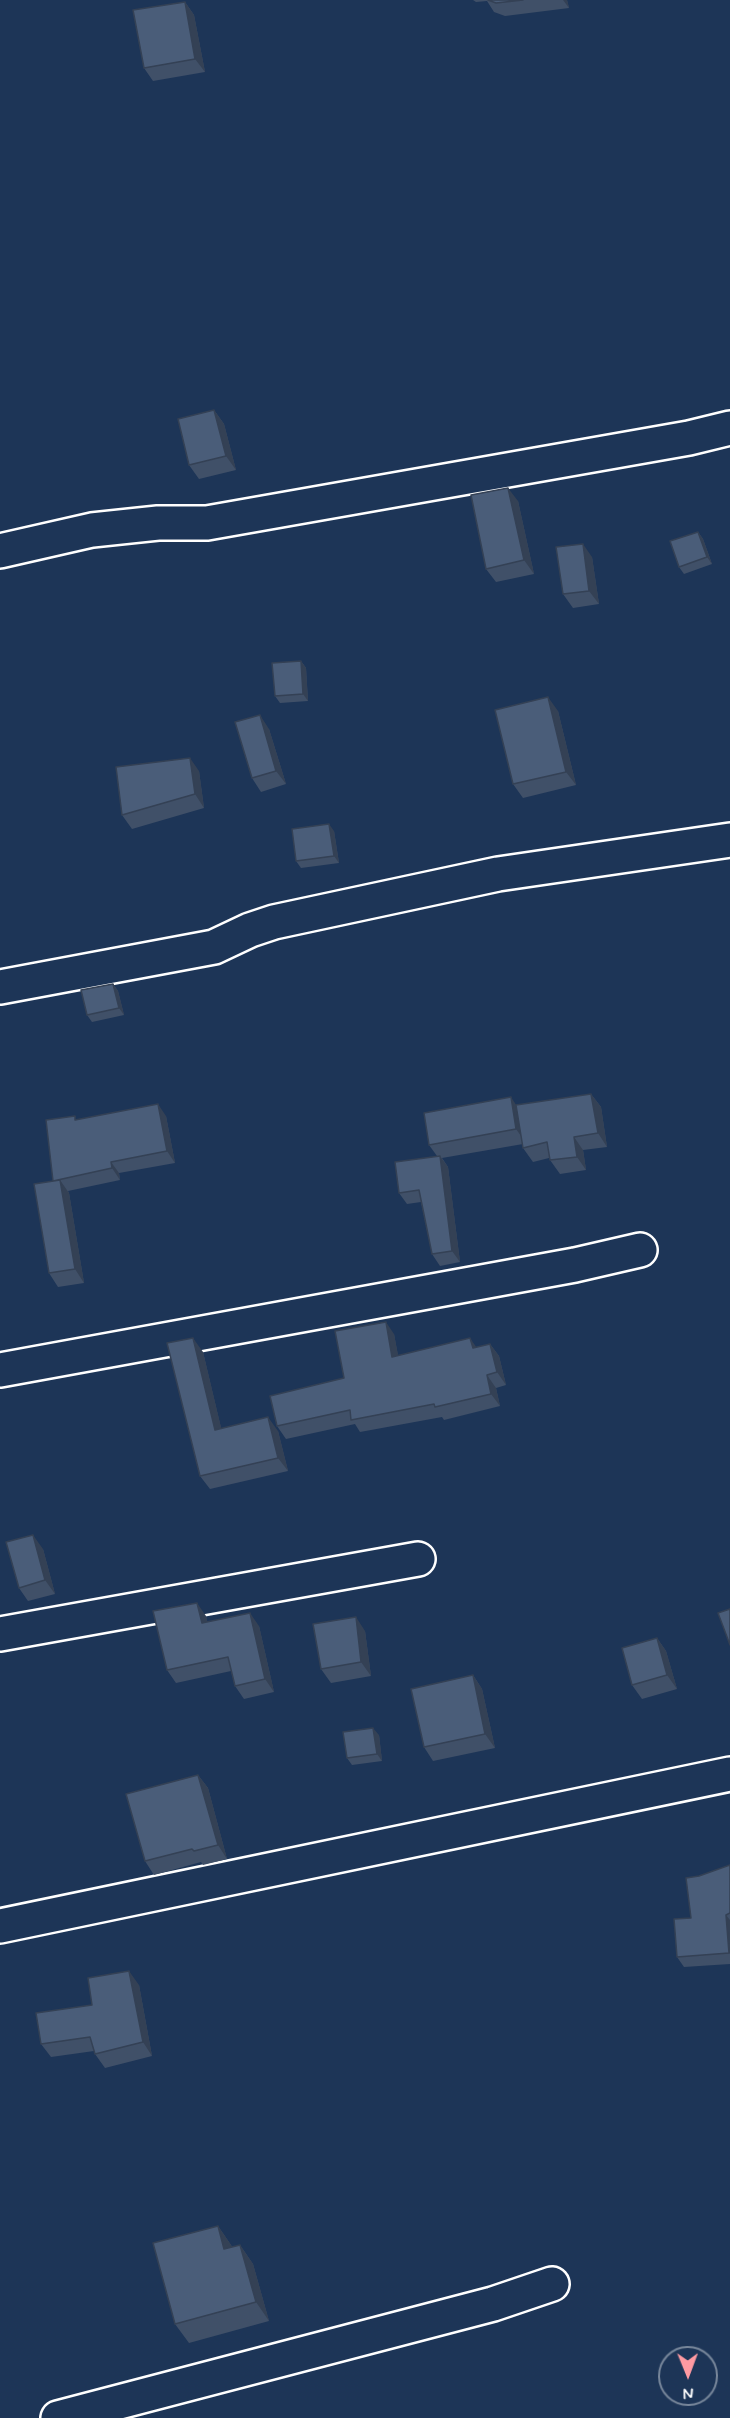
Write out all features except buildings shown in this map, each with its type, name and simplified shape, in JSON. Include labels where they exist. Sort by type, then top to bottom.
[{"type":"street","points":[[0,551],[92,530],[158,523],[207,524],[689,438],[730,428]]},
{"type":"street","points":[[0,987],[214,947],[250,930],[274,922],[498,874],[730,840]]},
{"type":"street","points":[[0,1370],[574,1265],[640,1250]]},
{"type":"street","points":[[0,1634],[418,1558]]},
{"type":"street","points":[[0,1926],[730,1774]]},
{"type":"street","points":[[58,2418],[492,2304],[552,2284]]}]
